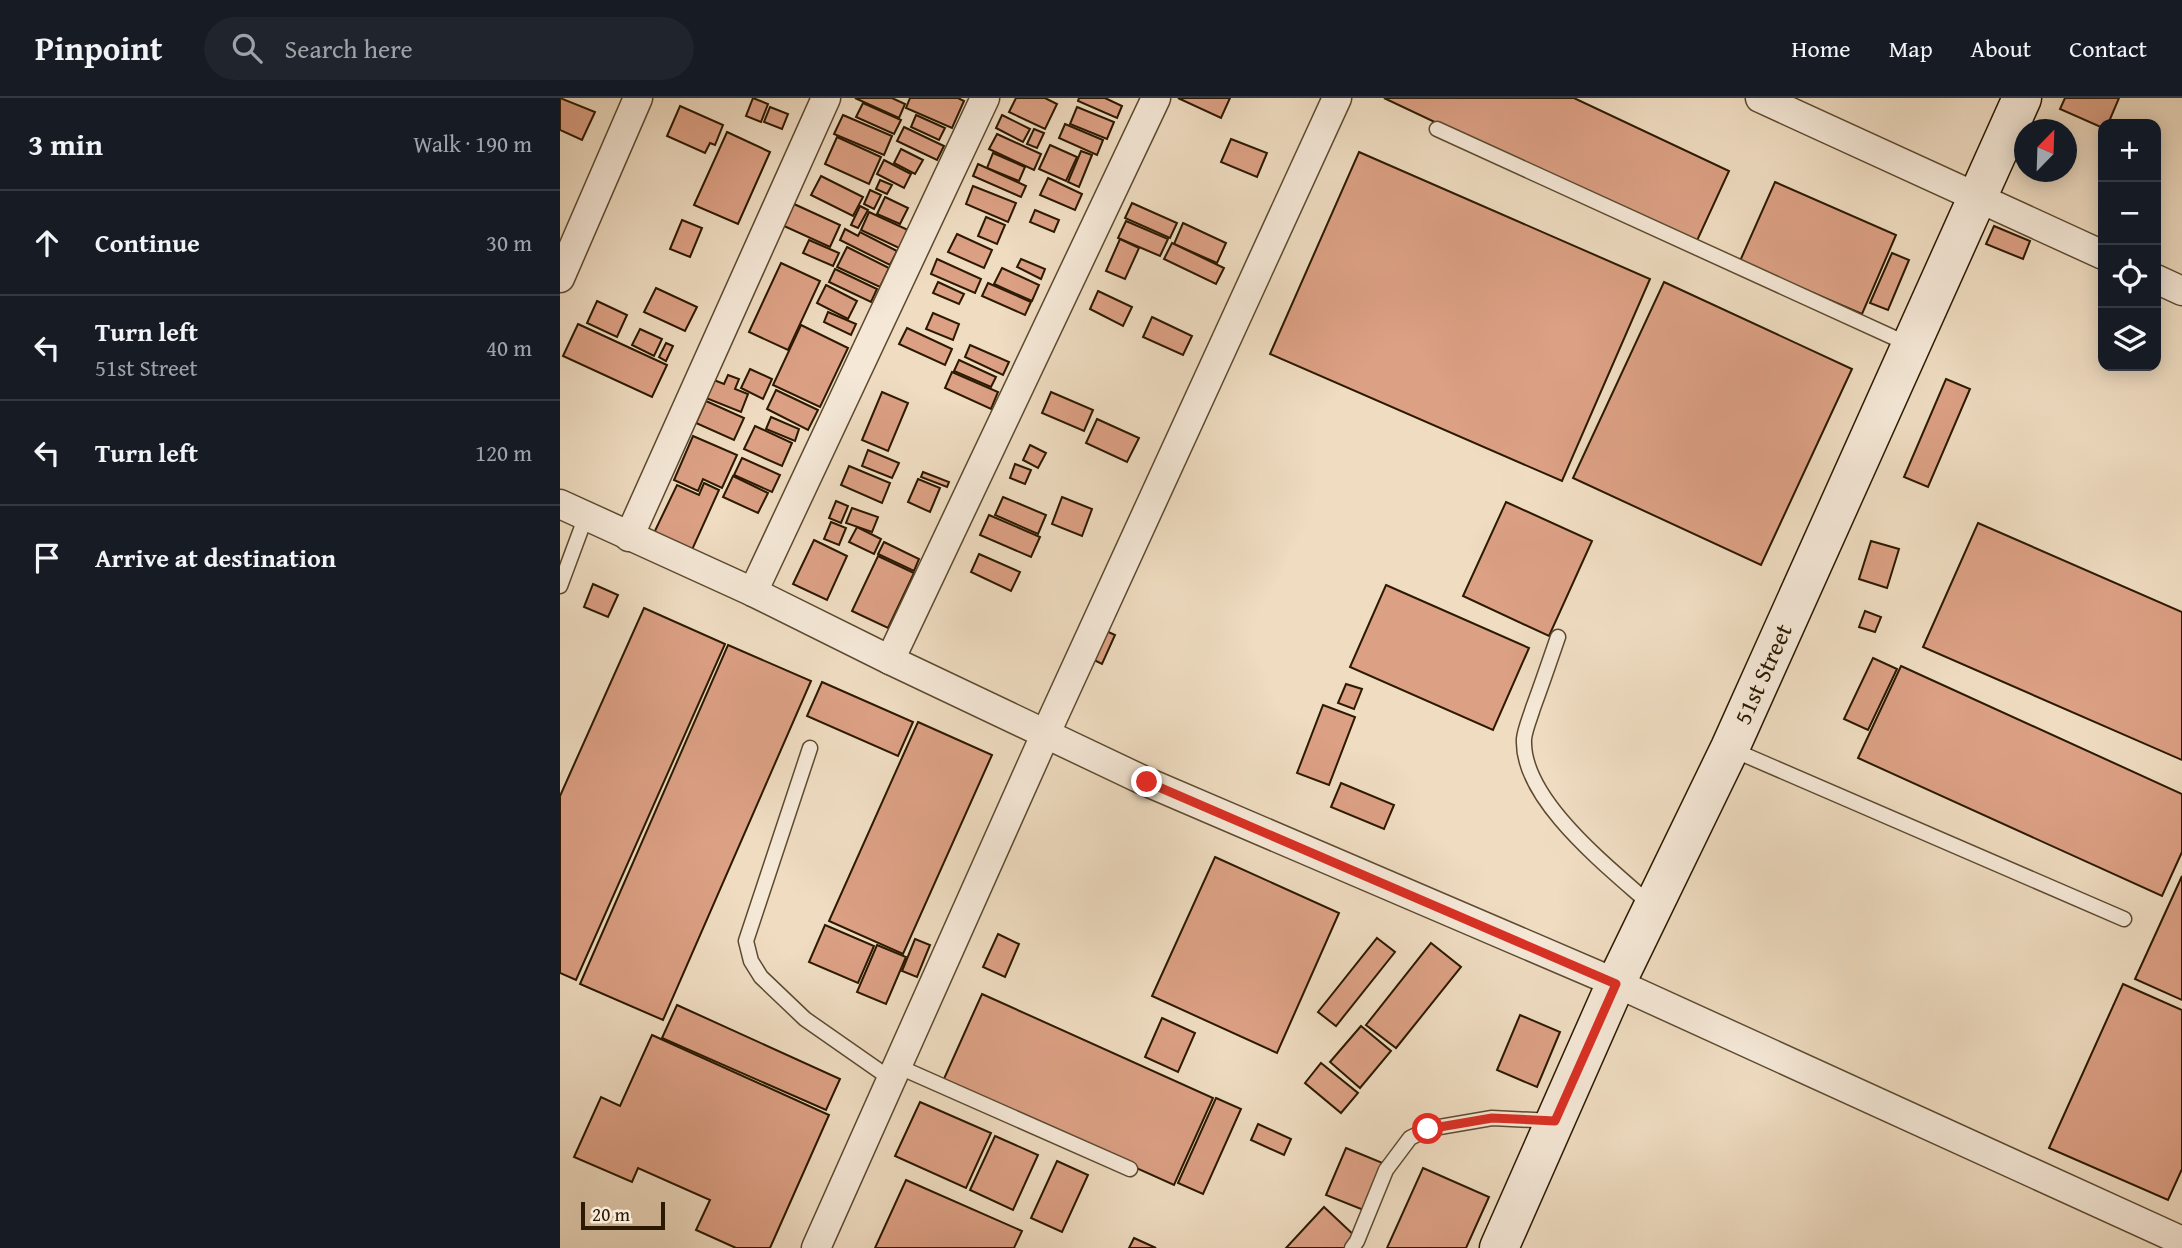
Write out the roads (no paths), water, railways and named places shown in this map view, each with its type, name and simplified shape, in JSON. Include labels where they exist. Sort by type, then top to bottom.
[{"type":"street","points":[[560,278],[638,98]]},
{"type":"street","points":[[629,537],[826,98]]},
{"type":"street","points":[[753,592],[985,98]]},
{"type":"street","points":[[890,660],[1156,98]]},
{"type":"street","points":[[816,1248],[1045,734],[1336,98]]},
{"type":"street","points":[[1760,98],[2098,253]]},
{"type":"street","name":"51st Street","points":[[1499,1248],[1616,984],[1730,748],[2022,98]]},
{"type":"street","points":[[2161,281],[2182,291]]},
{"type":"street","points":[[560,504],[753,592],[1147,782],[1616,984],[2182,1241]]},
{"type":"lane","points":[[1437,129],[1910,345]]},
{"type":"lane","points":[[560,586],[586,516]]},
{"type":"lane","points":[[1558,636],[1524,736],[1525,754],[1531,776],[1577,838],[1653,906]]},
{"type":"lane","points":[[810,748],[746,941],[751,961],[761,977],[806,1019],[894,1072],[1130,1169]]},
{"type":"lane","points":[[1730,748],[2124,919]]},
{"type":"lane","points":[[1352,1248],[1387,1170],[1410,1138],[1428,1129],[1492,1118],[1555,1121]]}]
